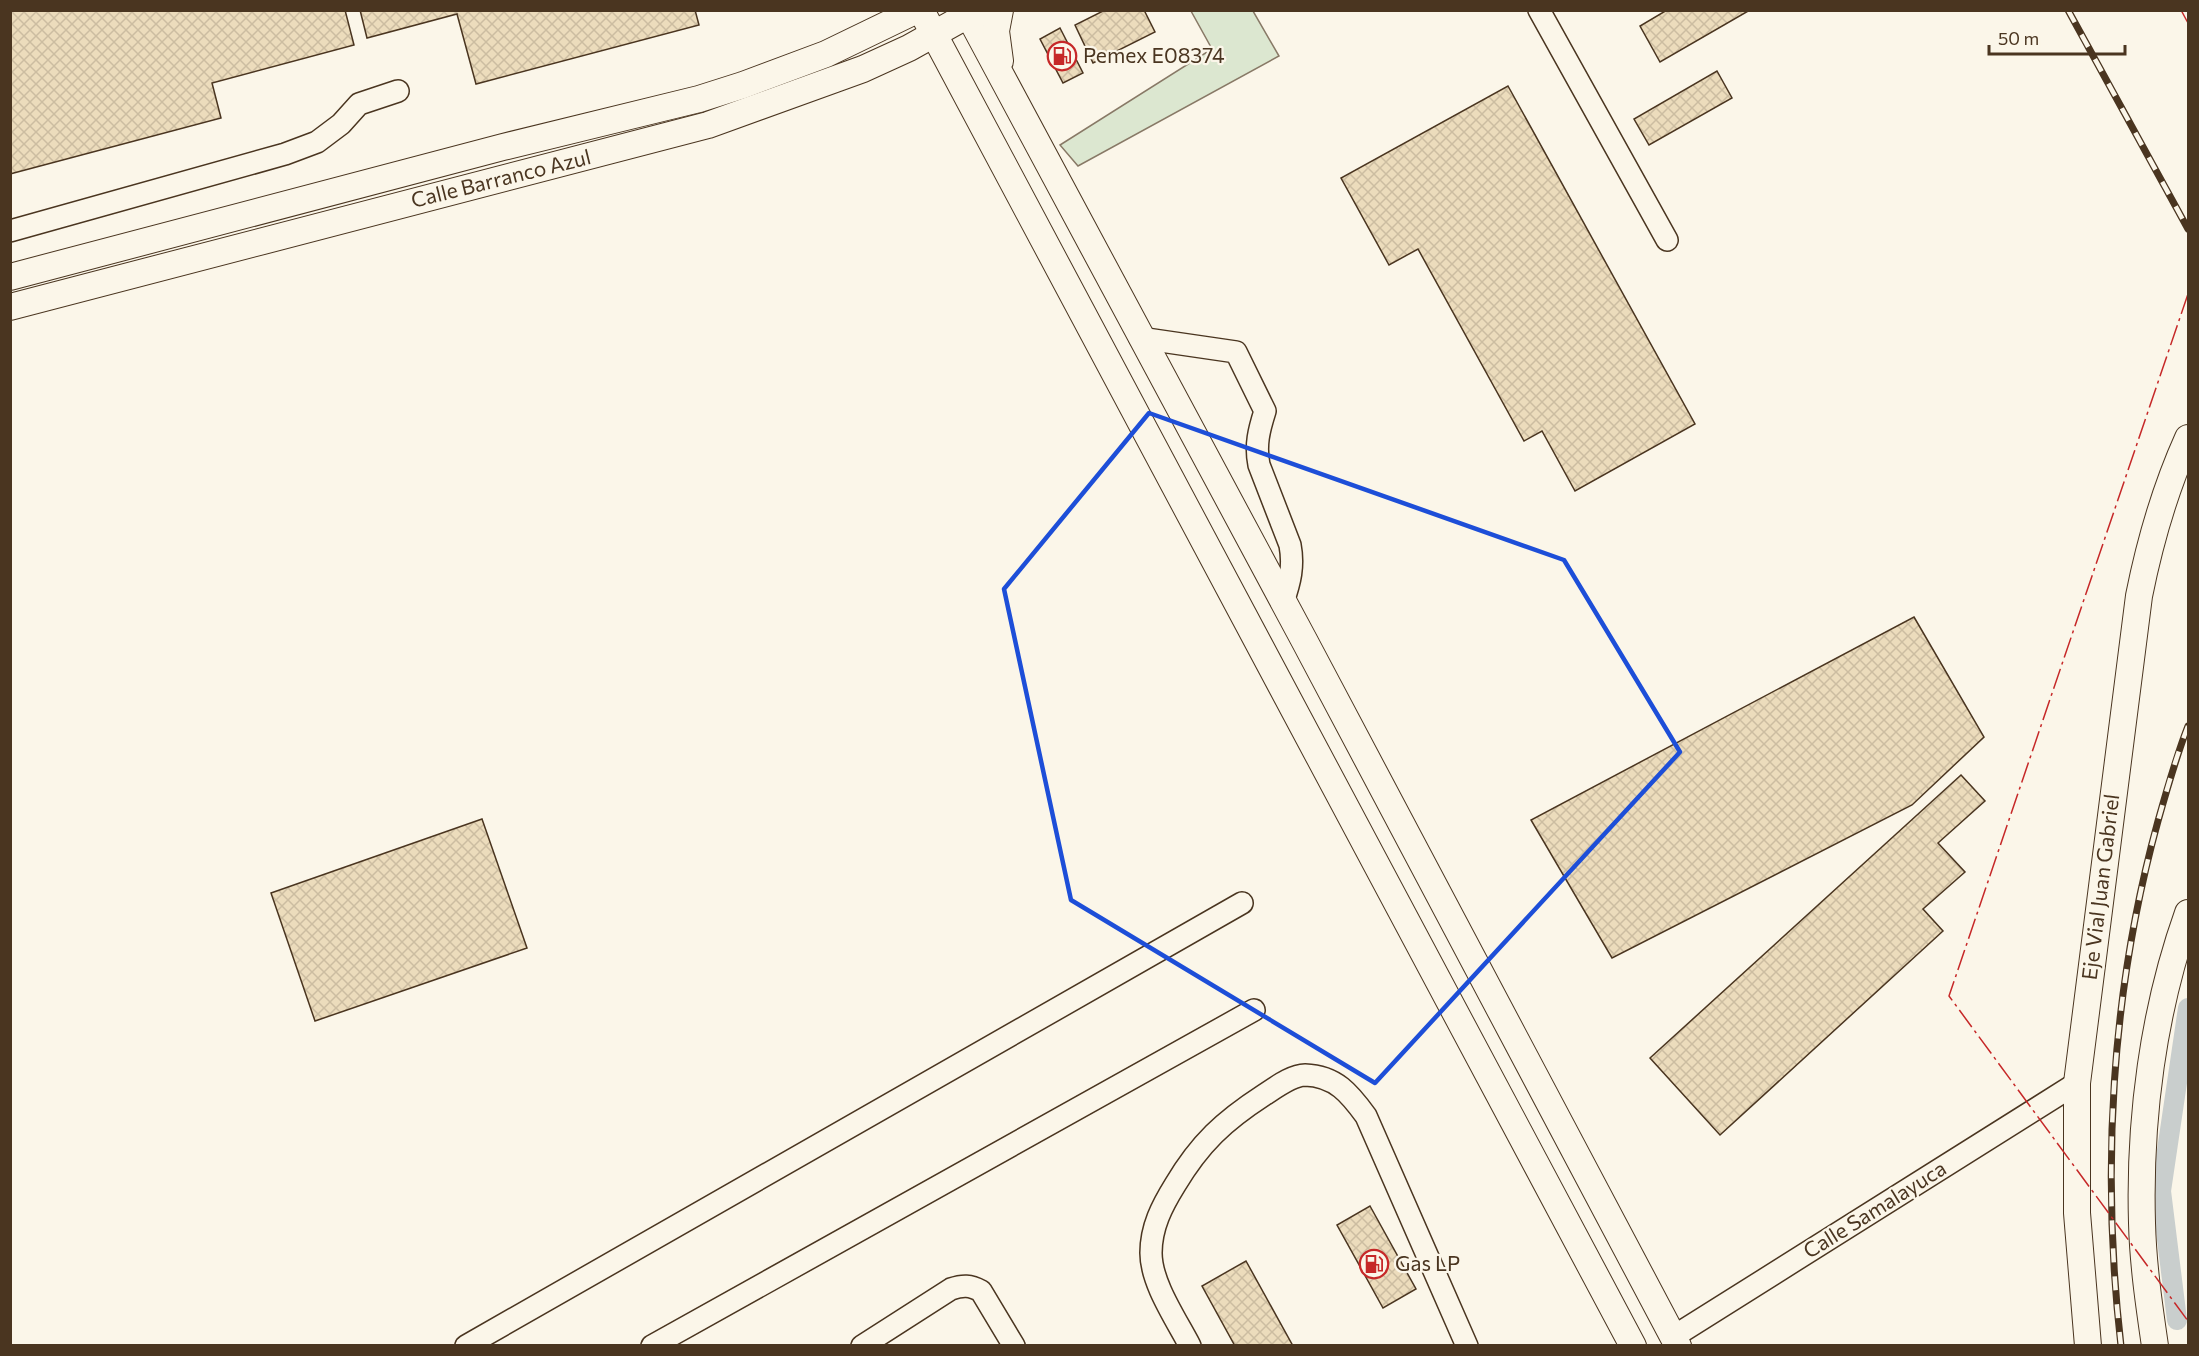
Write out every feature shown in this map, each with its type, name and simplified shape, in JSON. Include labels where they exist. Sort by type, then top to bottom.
[{"type":"main road","points":[[919,10],[935,35],[1633,1346]]},
{"type":"main road","name":"Calle Barranco Azul","points":[[10,277],[503,147],[699,99],[826,54],[919,10]]},
{"type":"main road","points":[[1000,10],[997,20],[996,44],[1010,93]]},
{"type":"main road","points":[[970,12],[1010,93],[1140,338],[1676,1341]]},
{"type":"main road","name":"Calle Barranco Azul","points":[[10,307],[673,136],[756,110],[853,73],[935,35],[970,12]]},
{"type":"main road","name":"Eje Vial Juan Gabriel","points":[[2088,1346],[2077,1213],[2077,1083],[2139,596],[2163,499],[2188,438]]},
{"type":"main road","points":[[2155,1346],[2142,1225],[2144,1141],[2153,1057],[2161,1013],[2188,913]]},
{"type":"main road","points":[[1544,1177],[1578,1159]]},
{"type":"street","points":[[1539,10],[1667,240]]},
{"type":"street","points":[[10,231],[285,154],[317,142],[341,124],[358,104],[398,91]]},
{"type":"street","points":[[1140,338],[1236,352],[1265,411],[1256,442],[1256,453],[1290,545],[1292,558],[1290,584],[1283,602]]},
{"type":"street","points":[[466,1346],[1242,903]]},
{"type":"street","points":[[652,1346],[1254,1010]]},
{"type":"street","points":[[1190,1346],[1155,1276],[1151,1254],[1154,1226],[1168,1196],[1191,1158],[1215,1132],[1236,1113],[1278,1085],[1302,1075],[1320,1077],[1335,1083],[1350,1094],[1366,1116],[1467,1346]]},
{"type":"street","name":"Calle Samalayuca","points":[[1676,1341],[2077,1083]]},
{"type":"street","points":[[862,1346],[951,1289],[961,1286],[971,1286],[981,1291],[1014,1346]]},
{"type":"highlighted area","points":[[1149,413],[1564,560],[1680,752],[1375,1083],[1071,900],[1004,589]]},
{"type":"green space","points":[[1191,11],[1253,11],[1279,56],[1078,166],[1060,145],[1212,49]]},
{"type":"building","points":[[10,10],[345,10],[354,45],[212,83],[221,118],[10,174]]},
{"type":"building","points":[[360,10],[695,10],[699,25],[476,84],[457,14],[367,38]]},
{"type":"building","points":[[1105,10],[1144,10],[1155,32],[1093,63],[1075,25]]},
{"type":"building","points":[[1667,10],[1750,10],[1660,62],[1640,26]]},
{"type":"building","name":"Pemex E08374","points":[[1060,28],[1083,73],[1063,83],[1040,39]]},
{"type":"building","points":[[1717,71],[1732,98],[1649,145],[1634,119]]},
{"type":"building","points":[[1508,86],[1695,424],[1575,491],[1542,431],[1524,441],[1418,249],[1389,265],[1341,178]]},
{"type":"building","points":[[1914,617],[1984,737],[1912,805],[1612,958],[1531,820]]},
{"type":"building","points":[[1961,775],[1985,801],[1938,843],[1965,872],[1923,909],[1943,931],[1720,1135],[1650,1058]]},
{"type":"building","points":[[482,819],[527,948],[315,1021],[271,893]]},
{"type":"building","points":[[1370,1206],[1416,1289],[1383,1308],[1337,1225]]},
{"type":"building","points":[[1246,1261],[1293,1346],[1235,1346],[1202,1286]]},
{"type":"waterway","points":[[2177,1320],[2161,1191],[2188,1008]]},
{"type":"railway","points":[[2068,10],[2188,229]]},
{"type":"railway","points":[[2121,1346],[2112,1214],[2114,1082],[2120,1016],[2142,885],[2158,821],[2188,726]]},
{"type":"power","points":[[2181,10],[2188,23]]},
{"type":"power","points":[[2188,294],[1949,996],[2188,1321]]},
{"type":"place","name":"Pemex E08374","points":[[1062,56]]},
{"type":"place","name":"Gas LP","points":[[1374,1264]]}]
